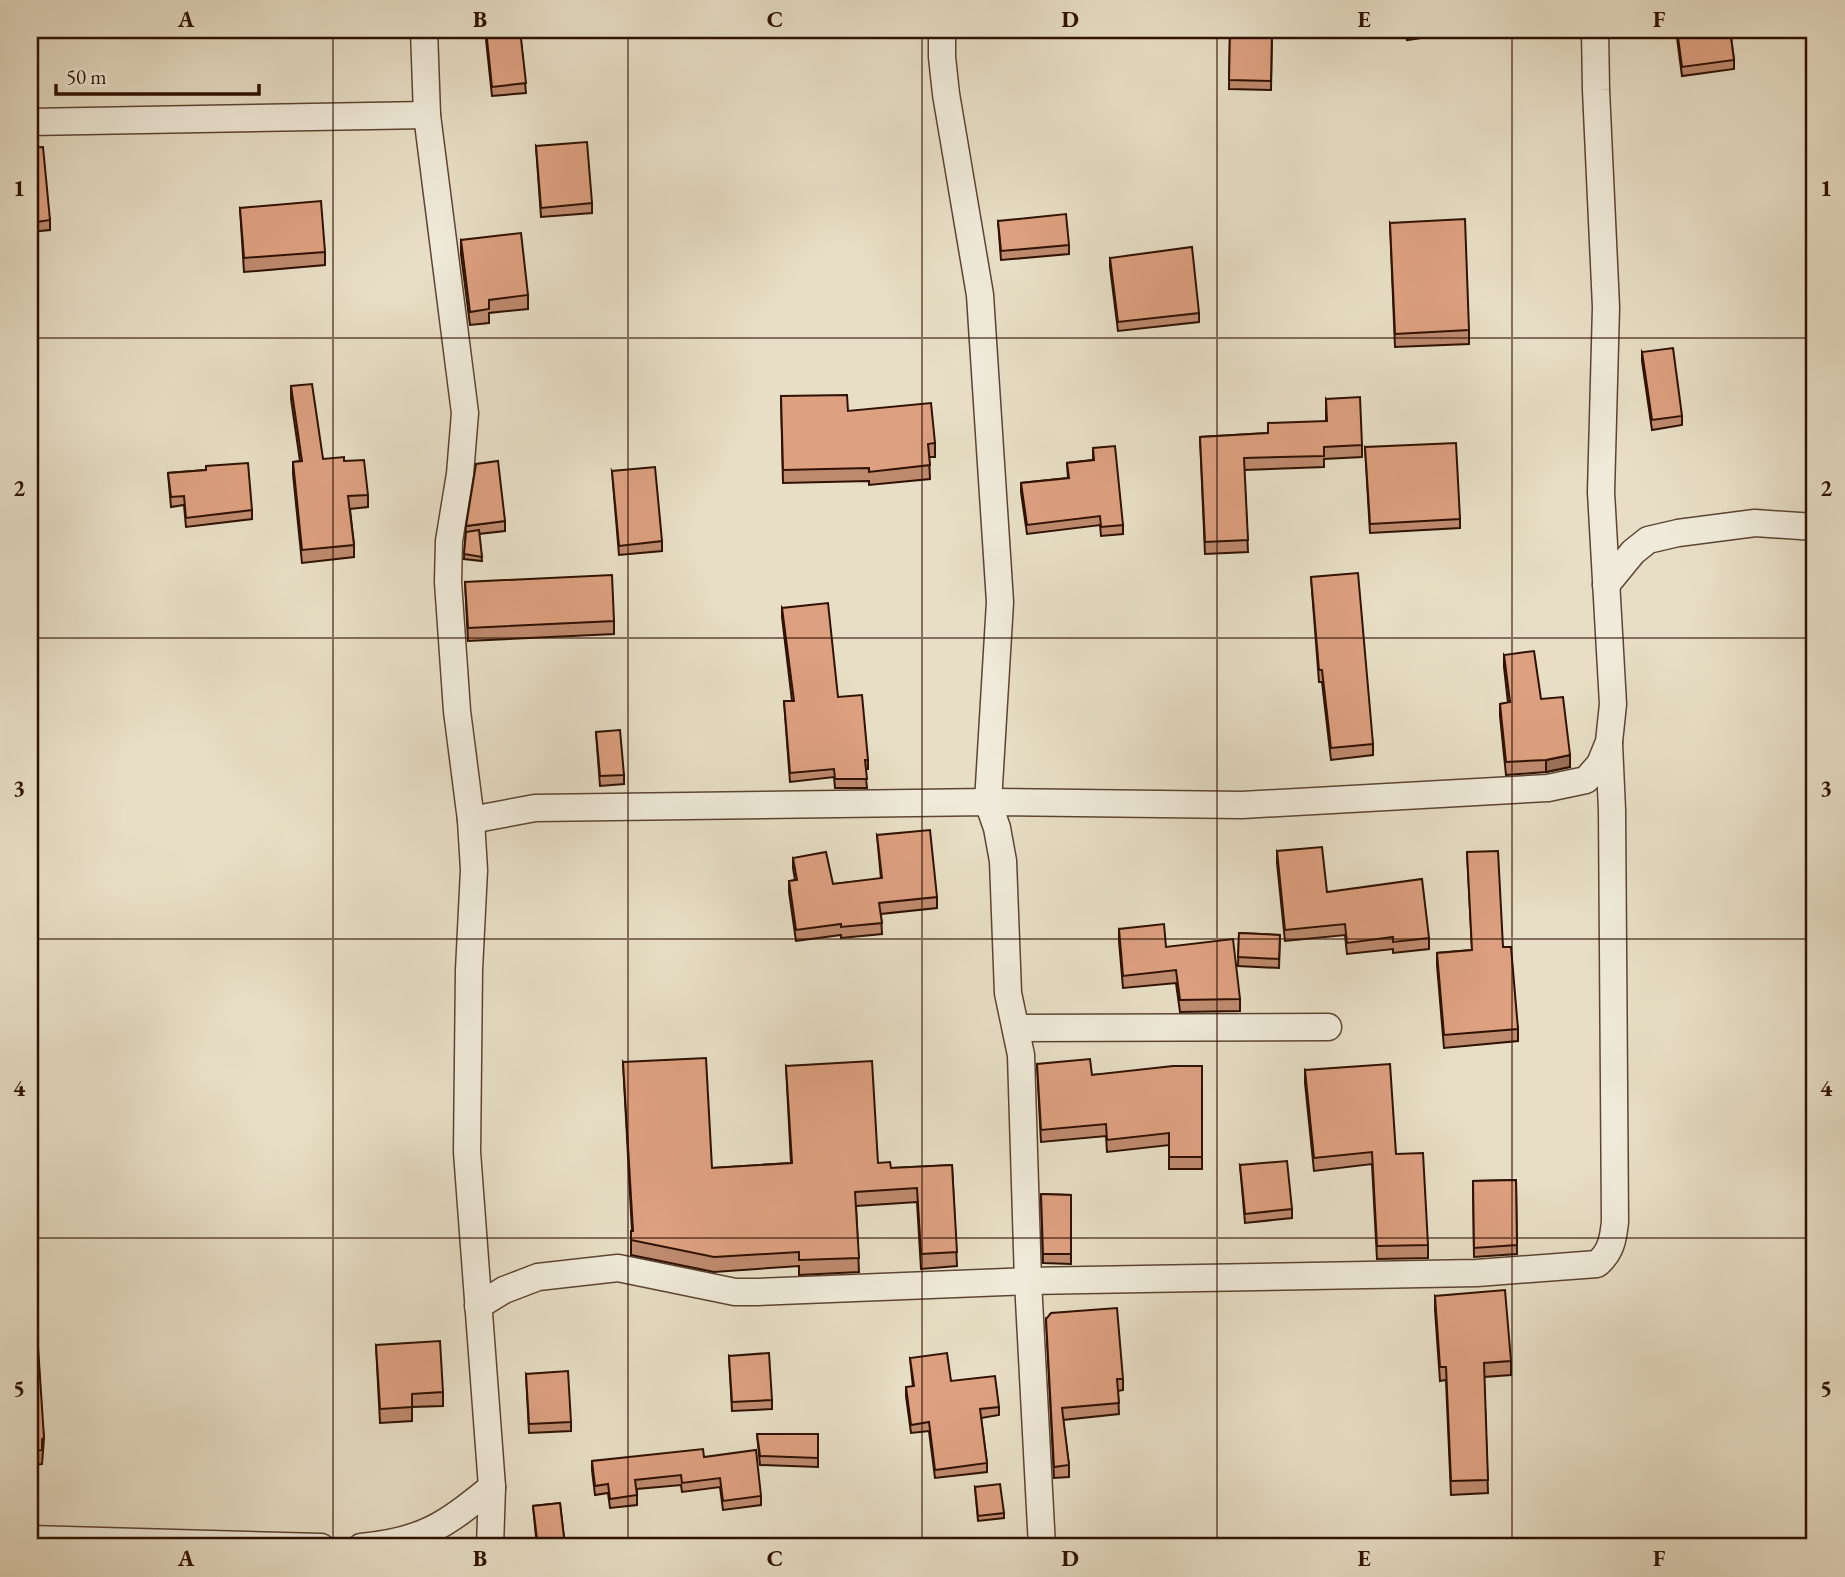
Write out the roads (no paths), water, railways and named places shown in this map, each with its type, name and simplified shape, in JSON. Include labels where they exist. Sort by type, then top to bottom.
[{"type":"street","points":[[424,30],[427,116],[465,413],[460,474],[449,541],[448,582],[457,711],[471,820],[474,870],[469,970],[467,1152],[492,1487],[490,1547]]},
{"type":"street","points":[[943,30],[942,57],[946,94],[980,295],[1000,602],[988,802],[998,828],[1003,861],[1008,993],[1021,1055],[1028,1281],[1042,1547]]},
{"type":"street","points":[[478,1306],[504,1290],[538,1278],[618,1269],[735,1292],[1028,1281],[1477,1273],[1597,1264],[1608,1255],[1615,1222],[1612,810],[1609,742],[1613,704],[1601,492],[1606,307],[1595,30]]},
{"type":"street","points":[[30,122],[427,116]]},
{"type":"street","points":[[1606,584],[1633,552],[1648,540],[1678,533],[1755,523],[1815,527]]},
{"type":"street","points":[[471,820],[535,808],[988,802],[1242,805],[1548,788],[1587,780],[1600,764],[1609,742]]},
{"type":"street","points":[[1016,1028],[1328,1027]]},
{"type":"street","points":[[361,1547],[393,1544],[430,1532],[455,1517],[492,1487]]},
{"type":"street","points":[[30,1539],[321,1547]]}]
